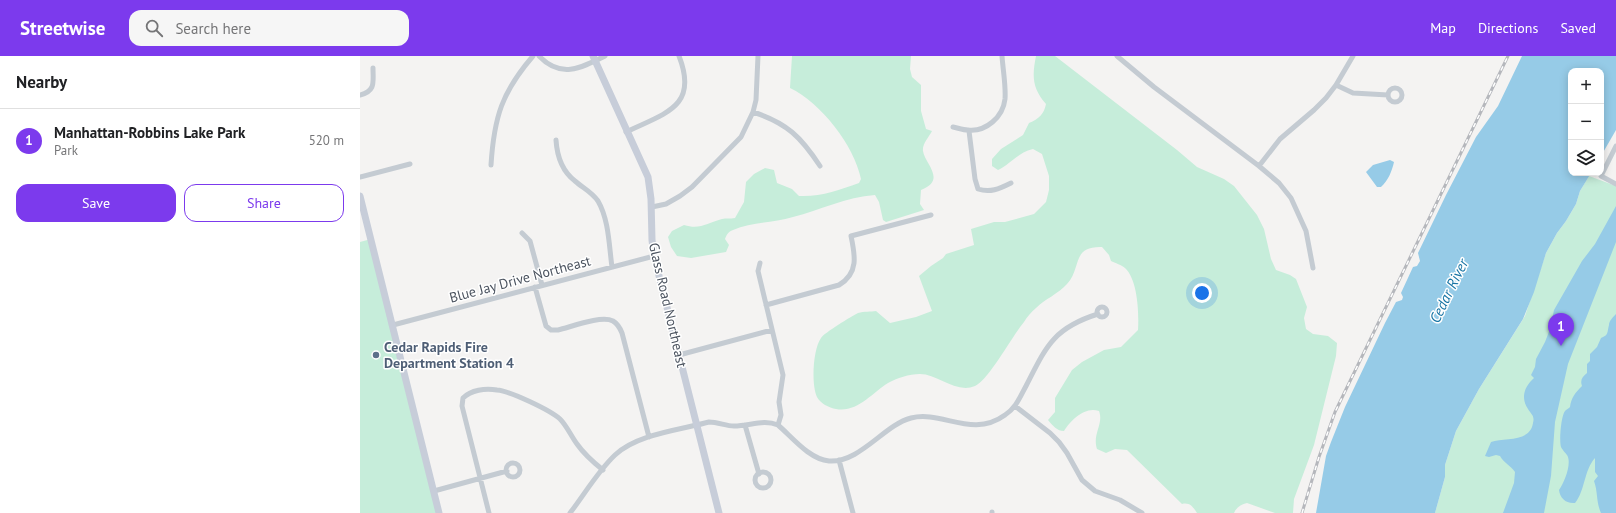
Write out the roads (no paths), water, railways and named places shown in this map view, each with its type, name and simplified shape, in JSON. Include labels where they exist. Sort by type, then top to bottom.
[{"type":"street","points":[[491,165],[493,143],[500,108],[508,89],[520,71],[533,56]]},
{"type":"street","points":[[539,56],[551,66],[568,70],[580,68],[594,59],[605,56]]},
{"type":"street","points":[[626,132],[666,113],[677,105],[686,85],[679,56]]},
{"type":"street","points":[[652,207],[666,204],[692,187],[742,137],[753,112],[756,100],[758,56]]},
{"type":"street","points":[[953,127],[969,130],[986,126],[994,121],[1001,112],[1005,99],[1002,56]]},
{"type":"street","points":[[1118,56],[1178,106],[1259,166],[1279,183],[1291,198],[1306,231],[1313,268]]},
{"type":"street","points":[[1259,166],[1280,139],[1314,110],[1336,85],[1353,56]]},
{"type":"street","name":"Glass Road Northeast","points":[[594,59],[626,132],[648,177],[652,207],[654,256],[719,513]]},
{"type":"street","points":[[360,95],[370,91],[374,85],[373,68]]},
{"type":"street","points":[[1336,85],[1354,93],[1388,94]]},
{"type":"street","points":[[753,112],[771,117],[785,126],[810,150],[820,166]]},
{"type":"street","points":[[969,130],[975,179],[978,188],[986,192],[999,189],[1011,183]]},
{"type":"street","points":[[556,140],[557,154],[564,169],[574,180],[589,191],[598,201],[603,212],[612,267]]},
{"type":"street","points":[[1616,146],[1601,176],[1616,184]]},
{"type":"street","points":[[360,177],[410,164]]},
{"type":"street","points":[[360,196],[362,212],[393,325],[439,513]]},
{"type":"street","points":[[766,305],[839,285],[846,280],[850,276],[855,256],[850,236],[931,215]]},
{"type":"street","points":[[522,233],[530,241],[542,285]]},
{"type":"street","name":"Blue Jay Drive Northeast","points":[[393,325],[654,256]]},
{"type":"street","points":[[760,263],[758,271],[783,375],[779,402],[780,415],[778,425]]},
{"type":"street","points":[[535,287],[546,326],[551,330],[558,330],[601,319],[611,320],[617,324],[622,333],[649,437]]},
{"type":"street","points":[[570,513],[615,455],[621,451],[639,440],[709,422],[719,422],[732,426],[766,422],[778,425],[809,452],[830,461],[839,460],[860,450],[898,423],[911,418],[924,416],[968,425],[981,424],[1005,415],[1015,406],[1044,350],[1052,340],[1074,324],[1098,314]]},
{"type":"street","points":[[679,354],[772,330]]},
{"type":"street","points":[[489,513],[463,412],[463,398],[469,392],[488,389],[498,390],[548,410],[561,420],[577,445],[590,460],[603,470]]},
{"type":"street","points":[[1015,406],[1050,433],[1059,442],[1082,480],[1095,491],[1120,500],[1142,513]]},
{"type":"street","points":[[745,425],[758,474]]},
{"type":"street","points":[[839,460],[853,513]]},
{"type":"street","points":[[434,491],[507,471]]},
{"type":"water","name":"Cedar River","points":[[1522,56],[1616,56],[1616,130],[1604,151],[1604,68],[1568,68],[1568,176],[1589,176],[1580,191],[1576,204],[1546,253],[1534,292],[1523,319],[1479,389],[1456,431],[1445,465],[1445,477],[1435,513],[1316,513],[1326,456],[1345,407],[1396,302],[1402,300],[1403,297],[1401,293],[1413,267],[1417,266],[1420,261],[1418,253],[1446,195],[1476,137],[1498,106]]},
{"type":"water","points":[[1390,160],[1394,162],[1389,176],[1381,187],[1377,187],[1366,172],[1373,165]]},
{"type":"water","points":[[1616,206],[1616,242],[1568,364],[1555,422],[1551,476],[1544,513],[1503,513],[1514,483],[1515,472],[1500,456],[1485,456],[1491,442],[1516,438],[1527,434],[1531,429],[1533,419],[1524,400],[1524,396],[1526,388],[1534,378],[1531,375],[1535,367],[1536,359],[1550,329],[1554,310],[1582,261],[1595,244]]},
{"type":"water","points":[[1616,314],[1616,513],[1601,513],[1598,505],[1594,481],[1598,476],[1595,472],[1595,458],[1591,463],[1581,493],[1575,503],[1569,503],[1561,496],[1559,490],[1563,483],[1569,461],[1561,447],[1560,440],[1562,418],[1565,411],[1570,407],[1571,401],[1577,391],[1582,386],[1581,380],[1587,373],[1587,364],[1590,361],[1590,354],[1597,347],[1601,338],[1607,334],[1611,319]]},
{"type":"railway","points":[[1302,513],[1319,457],[1335,412],[1508,56]]},
{"type":"place","name":"Manhattan-Robbins Lake Park","points":[[1561,346]]},
{"type":"place","name":"Cedar Rapids Fire Department Station 4","points":[[376,355]]}]
